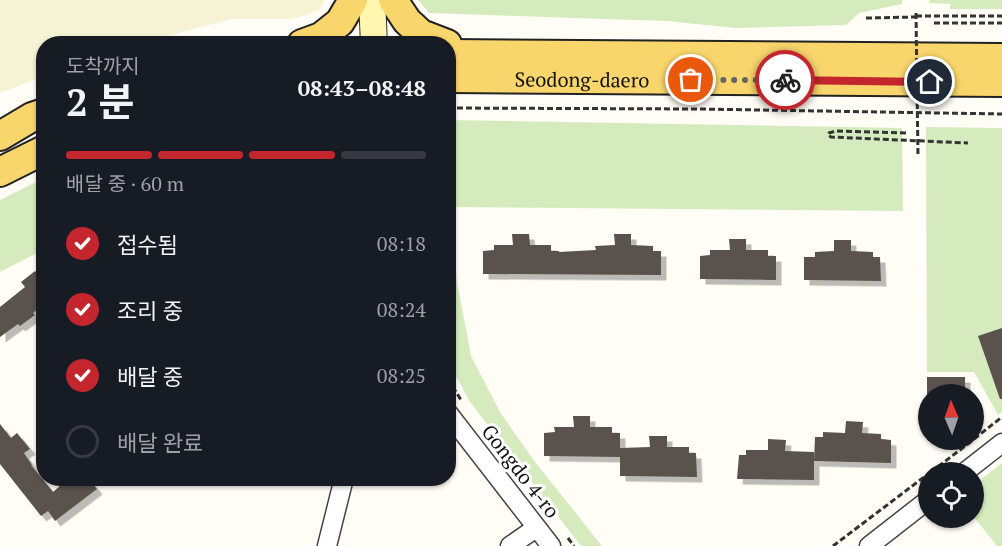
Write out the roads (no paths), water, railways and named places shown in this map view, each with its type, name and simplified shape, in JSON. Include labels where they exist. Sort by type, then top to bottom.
[{"type":"main road","points":[[322,36],[340,22],[353,0]]},
{"type":"main road","points":[[372,0],[374,36]]},
{"type":"main road","points":[[393,0],[407,21],[426,36]]},
{"type":"main road","points":[[456,54],[468,70],[456,83]]},
{"type":"main road","name":"Seodong-daero","points":[[468,70],[1002,58]]},
{"type":"main road","name":"Seodong-daero","points":[[456,60],[468,70],[1002,82]]},
{"type":"main road","points":[[0,136],[36,116]]},
{"type":"main road","points":[[0,172],[36,154]]},
{"type":"street","name":"Gongdo 4-ro","points":[[456,425],[551,546]]},
{"type":"street","points":[[978,462],[1002,443]]},
{"type":"street","points":[[327,546],[342,486]]},
{"type":"street","points":[[869,546],[918,508]]},
{"type":"street","points":[[510,546],[536,528]]}]
